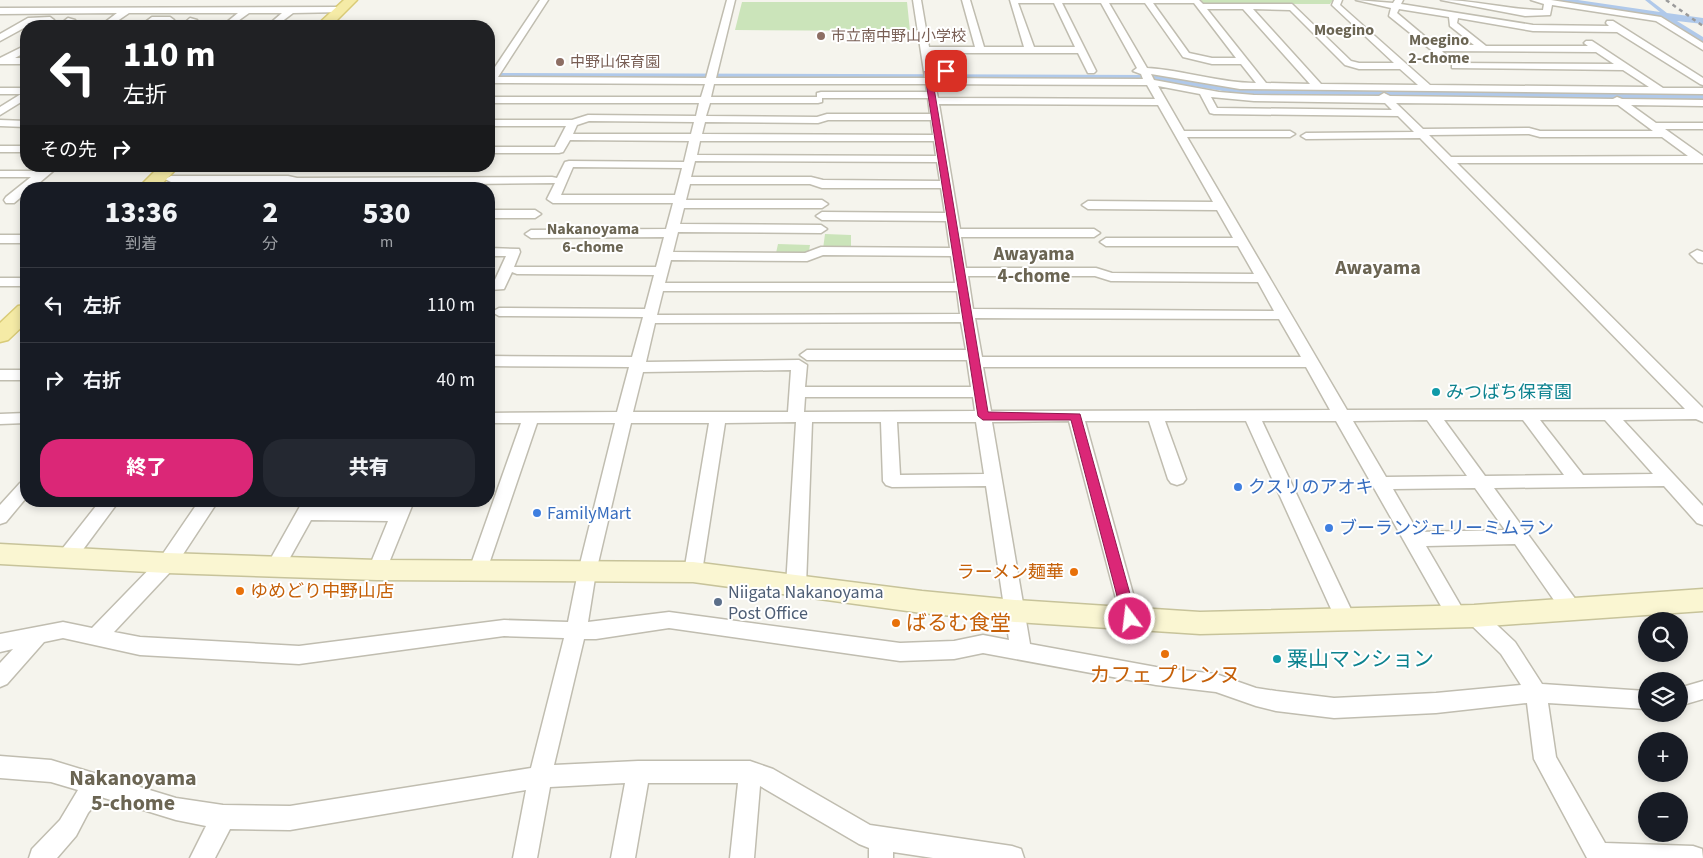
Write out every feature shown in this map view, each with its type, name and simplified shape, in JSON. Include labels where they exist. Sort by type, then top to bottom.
[{"type":"main road","points":[[330,20],[351,0]]},
{"type":"main road","points":[[340,20],[362,0]]},
{"type":"main road","points":[[157,182],[168,175]]},
{"type":"main road","points":[[9,327],[20,306]]},
{"type":"main road","points":[[9,327],[20,317]]},
{"type":"street","points":[[495,73],[544,0]]},
{"type":"street","points":[[524,858],[540,778],[576,631],[587,572],[624,417],[731,0]]},
{"type":"street","points":[[917,0],[1021,651]]},
{"type":"street","points":[[966,0],[980,50]]},
{"type":"street","points":[[1030,50],[1013,1],[1103,0],[1292,6],[1348,63],[1359,66],[1403,66]]},
{"type":"street","points":[[1103,0],[1413,539],[1465,616],[1508,648],[1536,693],[1545,759],[1599,856],[1694,858]]},
{"type":"street","points":[[1338,0],[1336,5],[1427,88]]},
{"type":"street","points":[[1360,0],[1398,3],[1454,15],[1533,28],[1617,29]]},
{"type":"street","points":[[1445,0],[1525,13],[1547,13],[1548,2]]},
{"type":"street","points":[[1535,0],[1656,9]]},
{"type":"street","points":[[1581,0],[1592,5],[1658,19],[1703,47]]},
{"type":"street","points":[[1057,1],[1090,71]]},
{"type":"street","points":[[1147,1],[1186,56],[1212,61],[1243,61]]},
{"type":"street","points":[[1197,2],[1263,86]]},
{"type":"street","points":[[1398,3],[1392,14],[1481,88]]},
{"type":"street","points":[[1592,5],[1617,29],[1703,82]]},
{"type":"street","points":[[1246,6],[1318,87]]},
{"type":"street","points":[[0,16],[5,10],[341,10]]},
{"type":"street","points":[[113,20],[128,10]]},
{"type":"street","points":[[234,20],[247,10]]},
{"type":"street","points":[[278,20],[291,10]]},
{"type":"street","points":[[1454,15],[1453,24],[1483,48]]},
{"type":"street","points":[[31,20],[71,20]]},
{"type":"street","points":[[152,20],[193,20]]},
{"type":"street","points":[[18,38],[0,38],[20,26]]},
{"type":"street","points":[[1568,29],[1660,90]]},
{"type":"street","points":[[1433,48],[1597,49]]},
{"type":"street","points":[[925,50],[1081,50]]},
{"type":"street","points":[[2,61],[20,51]]},
{"type":"street","points":[[2,61],[20,61]]},
{"type":"street","points":[[1455,66],[1626,67]]},
{"type":"street","points":[[495,100],[704,101],[819,98],[930,83],[1052,71]]},
{"type":"street","points":[[1126,71],[1204,93],[1254,98],[1382,94],[1703,102]]},
{"type":"street","points":[[495,79],[711,78],[930,83],[1147,77],[1164,72],[1230,85],[1318,87],[1382,94],[1427,88],[1703,91]]},
{"type":"street","points":[[930,83],[1163,102]]},
{"type":"street","points":[[0,91],[20,91]]},
{"type":"street","points":[[1605,91],[1664,134],[1689,151],[1702,157]]},
{"type":"street","points":[[1204,93],[1214,111],[1401,113]]},
{"type":"street","points":[[1382,94],[1702,415]]},
{"type":"street","points":[[0,112],[20,101]]},
{"type":"street","points":[[588,118],[595,101]]},
{"type":"street","points":[[495,123],[573,123],[588,118],[935,117]]},
{"type":"street","points":[[0,123],[20,124]]},
{"type":"street","points":[[495,150],[559,150],[573,123]]},
{"type":"street","points":[[1653,126],[1703,126]]},
{"type":"street","points":[[1180,134],[1290,134]]},
{"type":"street","points":[[1306,136],[1664,134]]},
{"type":"street","points":[[566,137],[938,138]]},
{"type":"street","points":[[0,149],[20,149]]},
{"type":"street","points":[[1448,160],[1702,157]]},
{"type":"street","points":[[941,159],[569,164],[553,199],[680,202],[951,217]]},
{"type":"street","points":[[31,182],[46,172]]},
{"type":"street","points":[[138,172],[168,175],[288,179],[295,182]]},
{"type":"street","points":[[0,174],[43,174]]},
{"type":"street","points":[[495,182],[552,180]]},
{"type":"street","points":[[685,181],[810,180],[822,184],[946,185]]},
{"type":"street","points":[[821,251],[822,184]]},
{"type":"street","points":[[5,200],[20,190]]},
{"type":"street","points":[[5,200],[20,200]]},
{"type":"street","points":[[1088,205],[1221,206]]},
{"type":"street","points":[[495,214],[535,214]]},
{"type":"street","points":[[531,234],[821,230]]},
{"type":"street","points":[[953,234],[1094,233]]},
{"type":"street","points":[[0,239],[20,239]]},
{"type":"street","points":[[1106,242],[1242,242]]},
{"type":"street","points":[[666,256],[807,257],[821,251],[956,252]]},
{"type":"street","points":[[495,252],[514,252],[499,286],[495,286]]},
{"type":"street","points":[[517,270],[662,270]]},
{"type":"street","points":[[658,287],[961,280],[1096,272],[1111,277],[1263,278]]},
{"type":"street","points":[[0,282],[20,282]]},
{"type":"street","points":[[499,312],[650,316],[967,316],[1103,312],[1116,314],[1284,315]]},
{"type":"street","points":[[807,354],[1310,362]]},
{"type":"street","points":[[495,361],[799,365],[798,392],[800,417],[796,586]]},
{"type":"street","points":[[0,375],[20,375]]},
{"type":"street","points":[[798,392],[979,392]]},
{"type":"street","points":[[495,418],[1432,414],[1702,415]]},
{"type":"street","points":[[1432,414],[1572,610]]},
{"type":"street","points":[[1528,414],[1578,481]]},
{"type":"street","points":[[1609,414],[1703,518]]},
{"type":"street","points":[[693,572],[718,416]]},
{"type":"street","points":[[890,416],[892,481],[993,480]]},
{"type":"street","points":[[1076,416],[1130,619]]},
{"type":"street","points":[[1155,416],[1177,479]]},
{"type":"street","points":[[1252,416],[1346,620]]},
{"type":"street","points":[[0,418],[20,418]]},
{"type":"street","points":[[478,570],[531,418]]},
{"type":"street","points":[[1381,483],[1670,480]]},
{"type":"street","points":[[0,517],[20,494]]},
{"type":"street","points":[[66,558],[105,507]]},
{"type":"street","points":[[96,637],[167,564],[205,507]]},
{"type":"street","points":[[275,567],[308,507],[402,507],[377,570]]},
{"type":"street","points":[[1413,539],[1519,537]]},
{"type":"street","points":[[0,554],[167,564],[377,570],[693,572],[796,586],[1015,611],[1200,623],[1465,616],[1703,600]]},
{"type":"street","points":[[0,642],[62,630],[140,646],[299,655],[504,628],[596,631],[669,620],[900,652],[954,650],[982,644],[1156,676],[1216,683],[1263,698],[1334,708],[1436,703],[1536,693],[1638,699]]},
{"type":"street","points":[[0,678],[38,635]]},
{"type":"street","points":[[1688,694],[1703,690]]},
{"type":"street","points":[[0,767],[51,771],[176,809],[223,817],[290,818],[314,816],[411,798],[540,778],[638,772],[750,772],[765,777],[867,836],[881,848],[1012,858]]},
{"type":"street","points":[[623,858],[638,772]]},
{"type":"street","points":[[742,858],[750,772]]},
{"type":"street","points":[[41,858],[68,828],[80,805],[97,784]]},
{"type":"street","points":[[202,858],[223,817]]},
{"type":"green space","points":[[1201,0],[1333,0],[1330,4],[1204,4]]},
{"type":"green space","points":[[742,2],[907,2],[910,31],[735,30]]},
{"type":"green space","points":[[825,234],[851,235],[851,249],[823,249]]},
{"type":"green space","points":[[778,244],[810,245],[809,251],[805,254],[776,253]]},
{"type":"water","points":[[1552,0],[1578,0],[1660,12],[1645,0],[1650,0],[1667,13],[1703,18],[1703,24],[1677,21],[1703,37],[1703,42],[1663,17]]},
{"type":"water","points":[[495,73],[1151,75],[1248,90],[1703,94],[1703,100],[1248,95],[1154,80],[495,78]]},
{"type":"railway","points":[[1666,0],[1703,26]]},
{"type":"place","name":"市立南中野山小学校","points":[[821,36]]},
{"type":"place","name":"中野山保育園","points":[[560,62]]},
{"type":"place","name":"みつばち保育園","points":[[1436,392]]},
{"type":"place","name":"クスリのアオキ","points":[[1238,487]]},
{"type":"place","name":"FamilyMart","points":[[537,513]]},
{"type":"place","name":"ブーランジェリーミムラン","points":[[1329,528]]},
{"type":"place","name":"ラーメン麺華","points":[[1074,572]]},
{"type":"place","name":"ゆめどり中野山店","points":[[240,591]]},
{"type":"place","name":"Niigata Nakanoyama Post Office","points":[[718,602]]},
{"type":"place","name":"ばるむ食堂","points":[[896,623]]},
{"type":"place","name":"カフェ プレンヌ","points":[[1165,654]]},
{"type":"place","name":"粟山マンション","points":[[1277,659]]},
{"type":"district","name":"Moegino","points":[[1344,29]]},
{"type":"district","name":"Moegino 2-chome","points":[[1439,48]]},
{"type":"district","name":"Nakanoyama 6-chome","points":[[593,237]]},
{"type":"district","name":"Awayama 4-chome","points":[[1034,264]]},
{"type":"district","name":"Awayama","points":[[1378,267]]},
{"type":"district","name":"Nakanoyama 5-chome","points":[[133,790]]},
{"type":"route","points":[[946,71],[928,71],[929,82],[983,416],[1076,416],[1130,619]]}]
